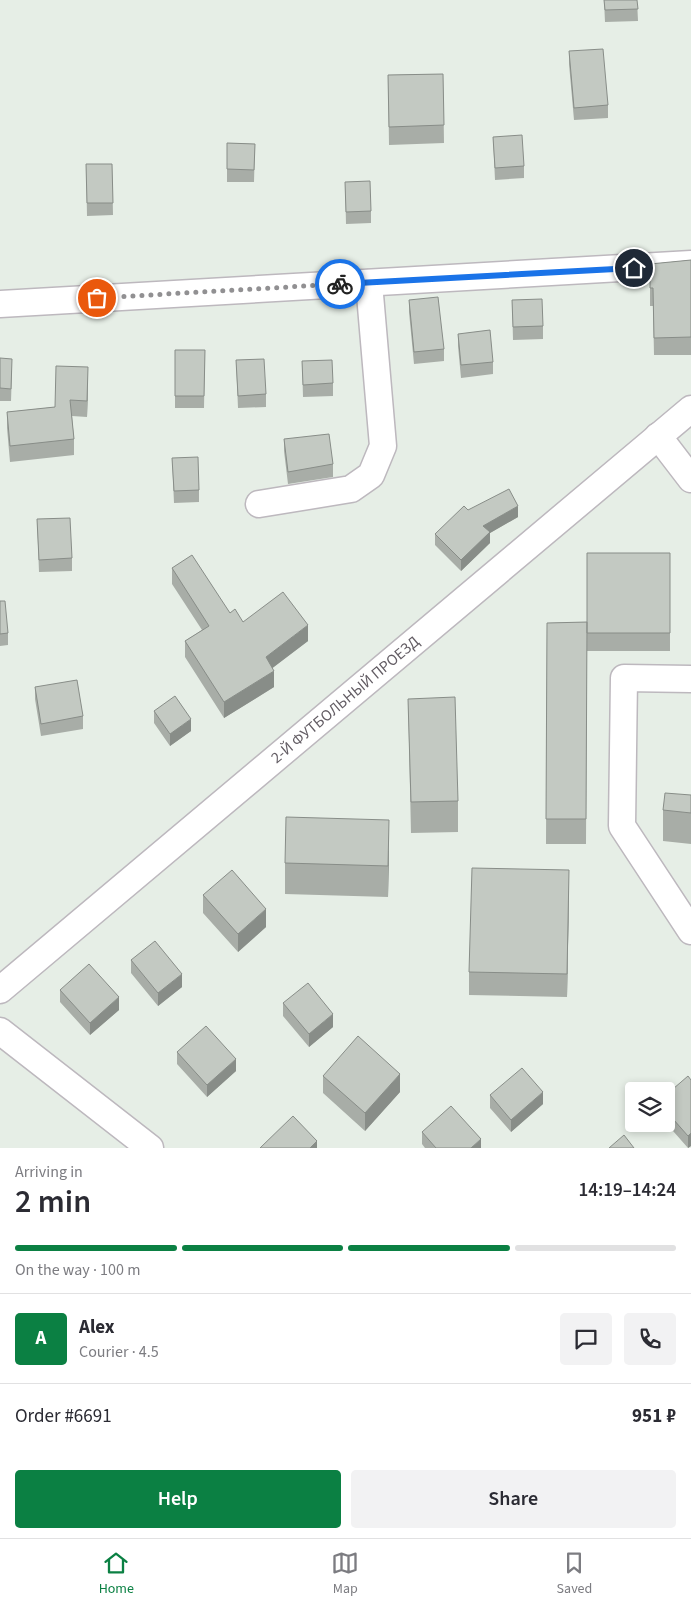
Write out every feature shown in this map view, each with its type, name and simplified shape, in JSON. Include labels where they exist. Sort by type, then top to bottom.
[{"type":"street","points":[[0,304],[691,264]]},
{"type":"street","points":[[259,504],[351,489],[371,475],[383,446],[369,283]]},
{"type":"street","name":"2-Й ФУТБОЛЬНЫЙ ПРОЕЗД","points":[[0,990],[691,409]]},
{"type":"street","points":[[658,436],[691,479]]},
{"type":"street","points":[[691,680],[624,678],[622,826],[691,932]]},
{"type":"street","points":[[0,1031],[150,1148]]},
{"type":"building","points":[[604,0],[637,0],[638,9],[605,10]]},
{"type":"building","points":[[603,49],[608,105],[574,108],[569,51]]},
{"type":"building","points":[[443,74],[444,125],[389,127],[388,75]]},
{"type":"building","points":[[522,135],[524,166],[495,168],[493,137]]},
{"type":"building","points":[[227,143],[255,144],[254,170],[227,169]]},
{"type":"building","points":[[86,164],[112,164],[113,203],[87,203]]},
{"type":"building","points":[[370,181],[371,211],[346,212],[345,182]]},
{"type":"building","points":[[691,260],[691,337],[654,338],[653,288],[650,288],[650,264]]},
{"type":"building","points":[[438,297],[444,349],[414,352],[409,300]]},
{"type":"building","points":[[542,299],[543,326],[513,327],[512,300]]},
{"type":"building","points":[[490,330],[493,362],[461,365],[458,334]]},
{"type":"building","points":[[175,350],[205,350],[204,396],[175,396]]},
{"type":"building","points":[[0,358],[12,359],[11,389],[0,388]]},
{"type":"building","points":[[264,359],[266,394],[238,396],[236,360]]},
{"type":"building","points":[[332,360],[333,383],[303,385],[302,361]]},
{"type":"building","points":[[56,366],[88,367],[87,401],[70,400],[74,439],[10,446],[7,412],[55,407]]},
{"type":"building","points":[[329,434],[333,464],[288,472],[284,439]]},
{"type":"building","points":[[198,457],[199,490],[174,491],[172,458]]},
{"type":"building","points":[[509,489],[518,506],[483,526],[490,532],[461,560],[435,534],[464,506],[468,510]]},
{"type":"building","points":[[70,518],[72,558],[39,560],[37,519]]},
{"type":"building","points":[[587,553],[670,553],[670,633],[587,633]]},
{"type":"building","points":[[192,555],[230,613],[235,609],[243,622],[283,592],[308,625],[266,657],[274,671],[224,702],[185,641],[209,626],[172,568]]},
{"type":"building","points":[[0,601],[5,601],[8,633],[0,634]]},
{"type":"building","points":[[587,622],[586,819],[546,819],[547,623]]},
{"type":"building","points":[[77,680],[83,716],[41,724],[35,687]]},
{"type":"building","points":[[175,696],[191,719],[170,734],[154,711]]},
{"type":"building","points":[[455,697],[458,801],[411,802],[408,699]]},
{"type":"building","points":[[665,793],[691,795],[691,813],[663,810]]},
{"type":"building","points":[[286,817],[389,820],[388,866],[285,863]]},
{"type":"building","points":[[472,868],[569,870],[567,974],[469,972]]},
{"type":"building","points":[[232,870],[266,909],[238,934],[203,895]]},
{"type":"building","points":[[155,941],[182,974],[158,993],[131,960]]},
{"type":"building","points":[[89,964],[119,997],[90,1023],[60,990]]},
{"type":"building","points":[[308,983],[333,1014],[309,1034],[283,1003]]},
{"type":"building","points":[[206,1026],[236,1059],[207,1085],[177,1052]]},
{"type":"building","points":[[358,1036],[400,1074],[365,1113],[323,1076]]},
{"type":"building","points":[[522,1068],[543,1092],[511,1120],[490,1095]]},
{"type":"building","points":[[688,1076],[691,1080],[691,1133],[688,1136],[675,1121],[675,1087]]},
{"type":"building","points":[[451,1106],[481,1139],[471,1148],[436,1148],[422,1132]]},
{"type":"building","points":[[293,1116],[317,1141],[310,1148],[260,1148]]},
{"type":"building","points":[[624,1135],[634,1148],[609,1148]]},
{"type":"way so far","points":[[97,298],[340,284]]},
{"type":"route","points":[[340,284],[634,268]]}]
